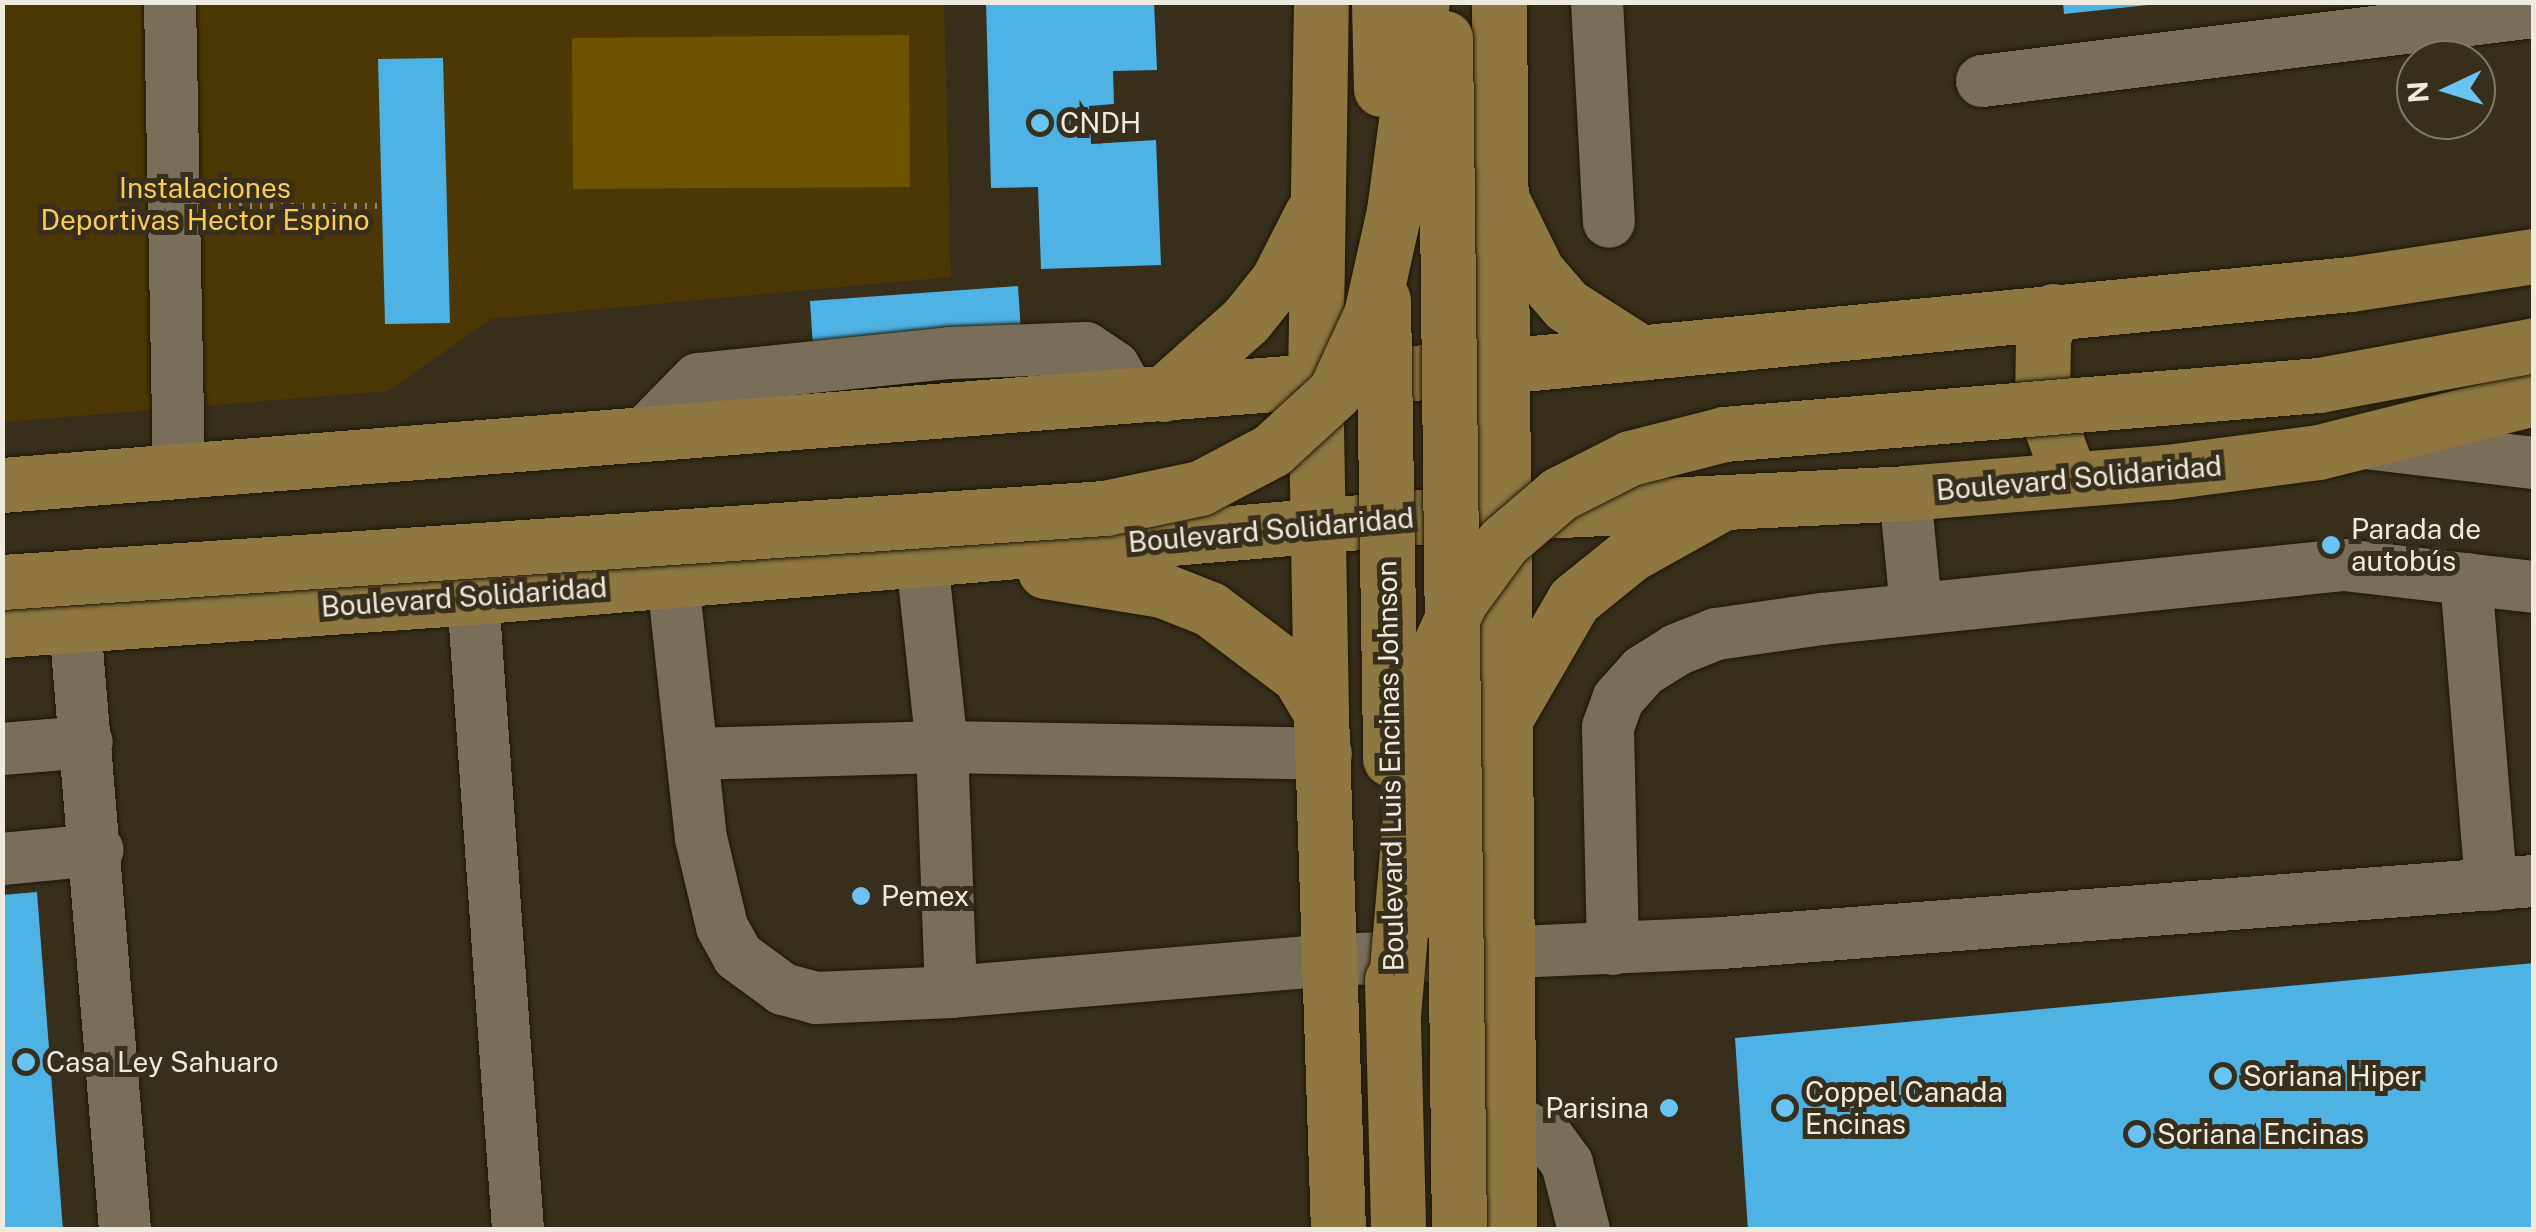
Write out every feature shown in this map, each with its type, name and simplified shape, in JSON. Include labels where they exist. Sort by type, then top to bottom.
[{"type":"main road","points":[[1321,2],[1315,382],[1338,1230]]},
{"type":"main road","name":"Boulevard Luis Encinas Johnson","points":[[1380,2],[1398,1230]]},
{"type":"main road","points":[[2,582],[1105,508],[1200,488],[1272,450],[1335,392],[1371,314],[1394,211],[1422,2]]},
{"type":"main road","points":[[1444,2],[1458,1230]]},
{"type":"main road","points":[[1499,2],[1509,1230]]},
{"type":"main road","points":[[1500,191],[1538,272],[1566,305],[1641,353]]},
{"type":"main road","points":[[1147,395],[1246,320],[1278,280],[1318,199]]},
{"type":"main road","points":[[5,483],[1502,366],[2351,284],[2534,256]]},
{"type":"main road","points":[[2053,311],[2043,339],[2042,401],[2070,479]]},
{"type":"main road","points":[[1393,1014],[1416,748],[1433,660],[1460,601],[1504,542],[1559,494],[1630,458],[1724,434],[2319,386],[2534,345]]},
{"type":"main road","name":"Boulevard Solidaridad","points":[[2,630],[673,581],[1318,525],[1730,498],[1906,492],[2239,464],[2364,442],[2534,398]]},
{"type":"main road","points":[[1504,724],[1574,600],[1631,554],[1730,498]]},
{"type":"main road","points":[[937,559],[1162,590],[1210,609],[1299,676],[1324,733]]},
{"type":"street","points":[[170,2],[179,472]]},
{"type":"street","points":[[1597,2],[1609,222]]},
{"type":"street","points":[[1982,81],[2534,12]]},
{"type":"street","points":[[2364,442],[2534,463]]},
{"type":"street","points":[[1906,492],[1916,608]]},
{"type":"street","points":[[937,559],[950,992]]},
{"type":"street","points":[[1613,949],[1608,727],[1618,699],[1643,671],[1716,634],[1916,608],[2344,565],[2534,587]]},
{"type":"street","points":[[673,581],[692,754],[714,901],[738,956],[757,976],[816,998],[950,992],[1333,960],[1613,949],[2512,883],[2466,580]]},
{"type":"street","points":[[472,597],[518,1230]]},
{"type":"street","points":[[75,624],[98,850],[125,1230]]},
{"type":"street","points":[[692,754],[1324,733]]},
{"type":"street","points":[[2,750],[87,742]]},
{"type":"street","points":[[2,858],[98,850]]},
{"type":"street","points":[[1508,1118],[1550,1140],[1567,1163],[1584,1230]]},
{"type":"path","points":[[172,206],[378,206]]},
{"type":"green space","name":"Instalaciones Deportivas Hector Espino","points":[[3,3],[944,3],[951,277],[491,319],[388,391],[3,422]]},
{"type":"shaded area","points":[[909,35],[910,187],[573,189],[572,38]]},
{"type":"building","name":"CNDH","points":[[986,2],[1154,2],[1157,70],[1113,71],[1114,104],[1089,106],[1091,144],[1156,140],[1161,265],[1041,269],[1038,187],[991,188]]},
{"type":"building","points":[[2063,2],[2148,2],[2148,5],[2064,14]]},
{"type":"building","points":[[443,58],[450,323],[385,324],[378,59]]},
{"type":"building","points":[[1018,286],[1021,332],[813,347],[810,301]]},
{"type":"building","name":"Casa Ley Sahuaro","points":[[37,892],[63,1230],[2,1230],[2,895]]},
{"type":"building","name":"Soriana Encinas","points":[[2534,963],[2534,1230],[1748,1230],[1735,1038]]},
{"type":"place","name":"CNDH","points":[[1040,123]]},
{"type":"place","name":"Parada de autobús","points":[[2331,545]]},
{"type":"place","name":"Pemex","points":[[861,896]]},
{"type":"place","name":"Casa Ley Sahuaro","points":[[26,1062]]},
{"type":"place","name":"Soriana Hiper","points":[[2223,1076]]},
{"type":"place","name":"Parisina","points":[[1669,1108]]},
{"type":"place","name":"Coppel Canada Encinas","points":[[1785,1108]]},
{"type":"place","name":"Soriana Encinas","points":[[2137,1134]]}]
